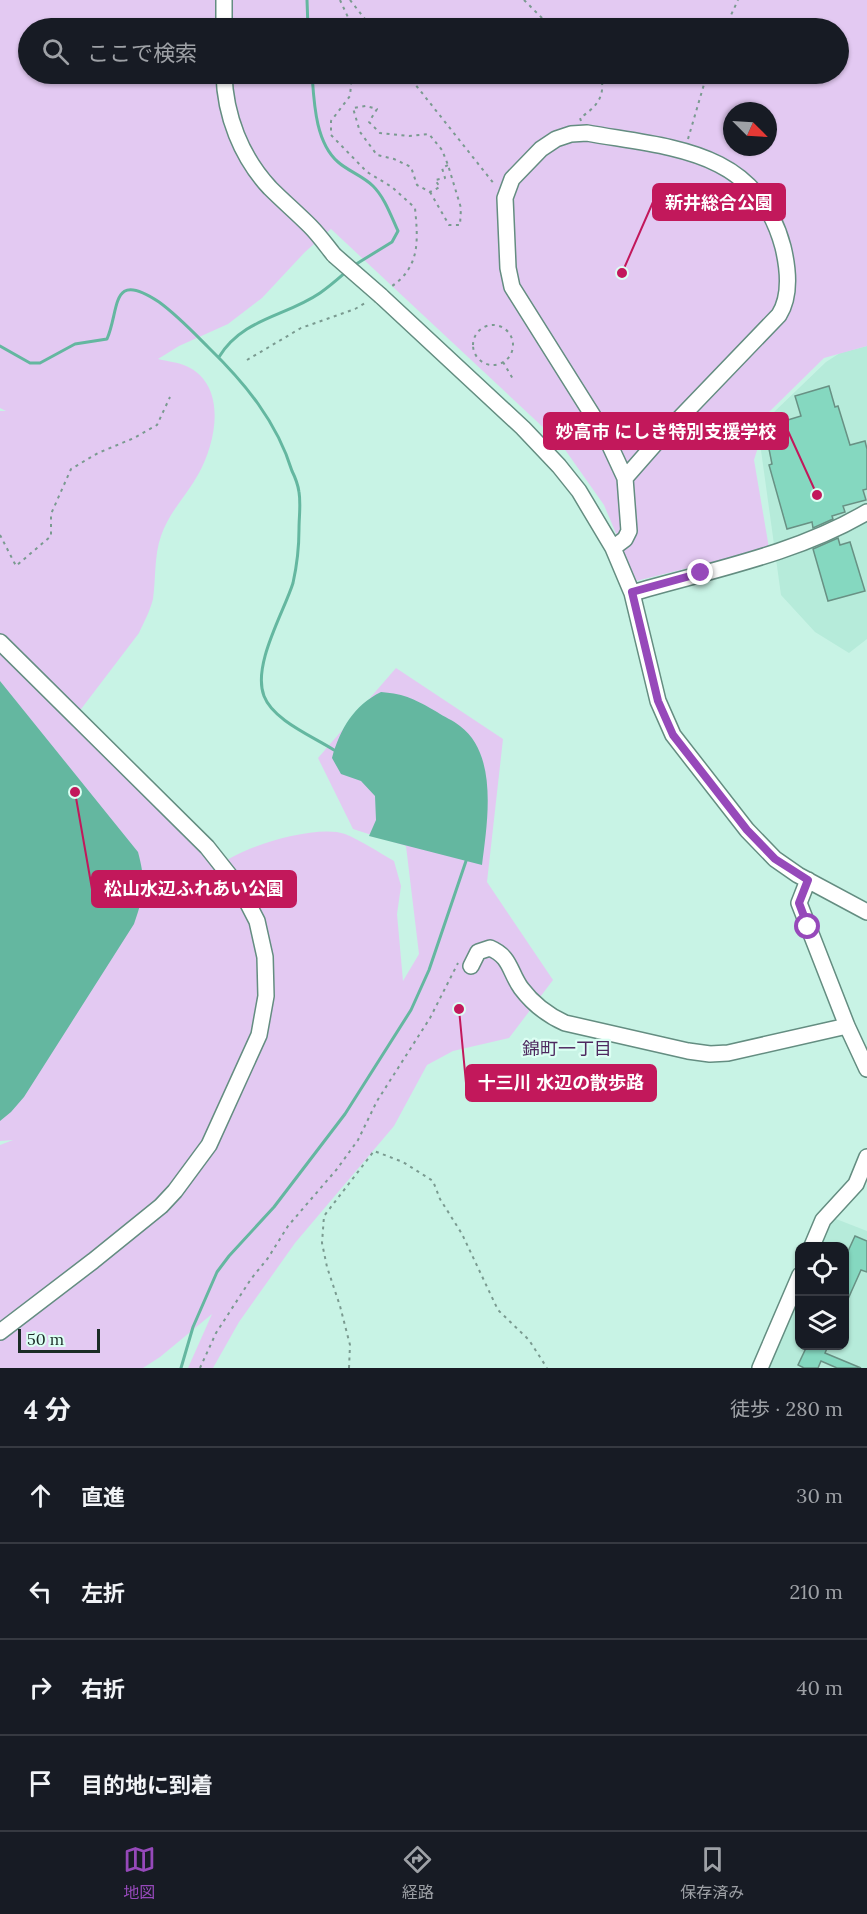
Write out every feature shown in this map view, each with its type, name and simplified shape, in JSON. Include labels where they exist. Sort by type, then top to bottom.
[{"type":"street","points":[[224,0],[224,18]]},
{"type":"street","points":[[224,84],[233,126],[248,160],[270,188],[312,227],[334,255],[544,450],[579,491],[613,548],[632,592],[658,701],[673,735],[747,830],[775,859],[867,912]]},
{"type":"street","points":[[613,548],[625,539],[628,531],[625,478],[605,435],[512,287],[508,268],[505,198],[512,179],[541,149],[556,139],[571,134],[587,133],[685,151],[711,160],[730,170],[760,195],[778,230],[787,266],[786,296],[779,315],[625,478]]},
{"type":"street","points":[[632,592],[792,547],[849,523],[867,512]]},
{"type":"street","points":[[0,642],[207,847],[224,867],[246,897],[257,921],[265,957],[266,996],[259,1035],[209,1144],[189,1175],[160,1206],[0,1332]]},
{"type":"street","points":[[808,880],[799,903],[847,1026],[867,1069]]},
{"type":"street","points":[[465,962],[478,952],[490,948],[502,953],[520,987],[548,1015],[565,1023],[688,1051],[710,1054],[728,1053],[847,1026]]},
{"type":"street","points":[[814,1242],[823,1220],[856,1184],[867,1157]]},
{"type":"street","points":[[760,1368],[795,1287]]},
{"type":"path","points":[[340,0],[348,18]]},
{"type":"path","points":[[350,0],[364,18]]},
{"type":"path","points":[[524,0],[542,18]]},
{"type":"path","points":[[729,18],[738,0]]},
{"type":"path","points":[[247,360],[301,328],[355,309],[378,296],[399,282],[417,254],[415,208],[392,187],[367,172],[331,135],[331,121],[350,96],[351,84]]},
{"type":"path","points":[[415,84],[497,188]]},
{"type":"path","points":[[587,133],[580,118],[601,98],[602,84]]},
{"type":"path","points":[[685,151],[704,84]]},
{"type":"path","points":[[366,106],[377,109],[369,122],[380,133],[409,136],[429,134],[441,150],[448,165],[461,208],[459,225],[449,225],[429,192],[417,185],[411,167],[394,159],[377,155],[360,132],[353,108],[366,106]]},
{"type":"path","points":[[429,192],[440,187],[435,180],[445,178],[442,168],[448,165]]},
{"type":"path","points":[[487,326],[500,326],[511,334],[513,347],[511,354],[503,362],[489,365],[478,358],[473,346],[474,339],[481,329],[487,326]]},
{"type":"path","points":[[503,362],[513,379]]},
{"type":"path","points":[[0,535],[16,566],[51,536],[51,514],[71,469],[98,453],[134,438],[157,425],[170,397]]},
{"type":"path","points":[[605,435],[654,445]]},
{"type":"path","points":[[200,1368],[216,1333],[251,1279],[268,1258],[288,1226],[338,1168],[358,1140],[377,1101],[465,962]]},
{"type":"path","points":[[350,1368],[350,1345],[321,1243],[324,1216],[374,1150],[403,1162],[433,1181],[440,1199],[462,1233],[498,1310],[529,1340],[547,1368]]},
{"type":"shaded area","points":[[0,0],[867,0],[867,346],[824,358],[769,412],[754,460],[769,548],[636,581],[604,505],[561,444],[331,229],[305,252],[262,298],[228,324],[179,346],[158,359],[192,369],[203,379],[210,390],[215,418],[210,448],[199,473],[169,519],[161,536],[156,559],[153,599],[139,633],[75,717],[221,864],[246,850],[281,838],[317,832],[345,834],[394,861],[401,886],[397,914],[403,981],[419,954],[406,846],[353,829],[318,758],[396,668],[503,739],[487,882],[553,980],[509,1038],[453,1051],[427,1065],[394,1126],[295,1243],[239,1322],[213,1368],[188,1368],[212,1314],[160,1357],[143,1368],[0,1368],[0,1145],[13,1140],[0,1141],[0,411],[6,411],[0,408]]},
{"type":"shaded area","points":[[867,346],[867,639],[849,653],[815,632],[781,595],[760,443],[773,413],[826,362],[840,353]]},
{"type":"shaded area","points":[[0,681],[138,852],[143,880],[142,897],[134,924],[24,1097],[0,1121]]},
{"type":"shaded area","points":[[381,692],[410,698],[457,724],[472,739],[481,754],[488,791],[482,865],[369,836],[376,820],[375,796],[361,781],[341,774],[332,758],[339,737],[349,719],[371,697]]},
{"type":"shaded area","points":[[831,1217],[867,1231],[867,1368],[763,1368],[795,1296],[795,1350],[849,1350],[849,1242],[820,1242]]},
{"type":"building","points":[[829,386],[850,445],[865,441],[867,489],[863,490],[866,500],[843,506],[845,512],[832,516],[833,519],[813,528],[812,522],[787,529],[769,465],[772,464],[767,439],[774,436],[771,425],[801,416],[795,396]]},
{"type":"building","points":[[838,538],[840,545],[850,542],[865,591],[828,601],[813,549]]},
{"type":"building","points":[[855,1236],[867,1241],[867,1272],[861,1270],[849,1297],[849,1296],[849,1249]]},
{"type":"building","points":[[805,1350],[826,1350],[825,1353],[861,1368],[837,1368],[821,1361],[818,1368],[804,1368],[798,1365]]},
{"type":"waterway","points":[[307,0],[308,18]]},
{"type":"waterway","points":[[313,84],[317,121],[330,154],[373,186],[381,196],[398,231],[392,242],[353,266]]},
{"type":"waterway","points":[[219,357],[240,334],[265,319],[307,301],[346,272]]},
{"type":"waterway","points":[[0,346],[30,363],[40,363],[75,344],[107,339],[119,297],[124,291],[132,290],[143,293],[172,312],[247,389],[278,436],[299,489],[300,501],[298,549],[293,583],[262,669],[261,683],[264,696],[269,705],[284,720],[334,750]]},
{"type":"waterway","points":[[181,1368],[193,1327],[217,1272],[274,1207],[345,1114],[411,1010],[429,970],[466,861]]},
{"type":"place","name":"新井総合公園","points":[[622,273]]},
{"type":"place","name":"妙高市 にしき特別支援学校","points":[[817,495]]},
{"type":"place","name":"松山水辺ふれあい公園","points":[[75,792]]},
{"type":"place","name":"十三川 水辺の散歩路","points":[[459,1009]]},
{"type":"district","name":"錦町一丁目","points":[[567,1048]]},
{"type":"route","points":[[701,573],[632,592],[658,701],[673,735],[747,830],[775,859],[808,880],[799,903],[808,927]]}]
